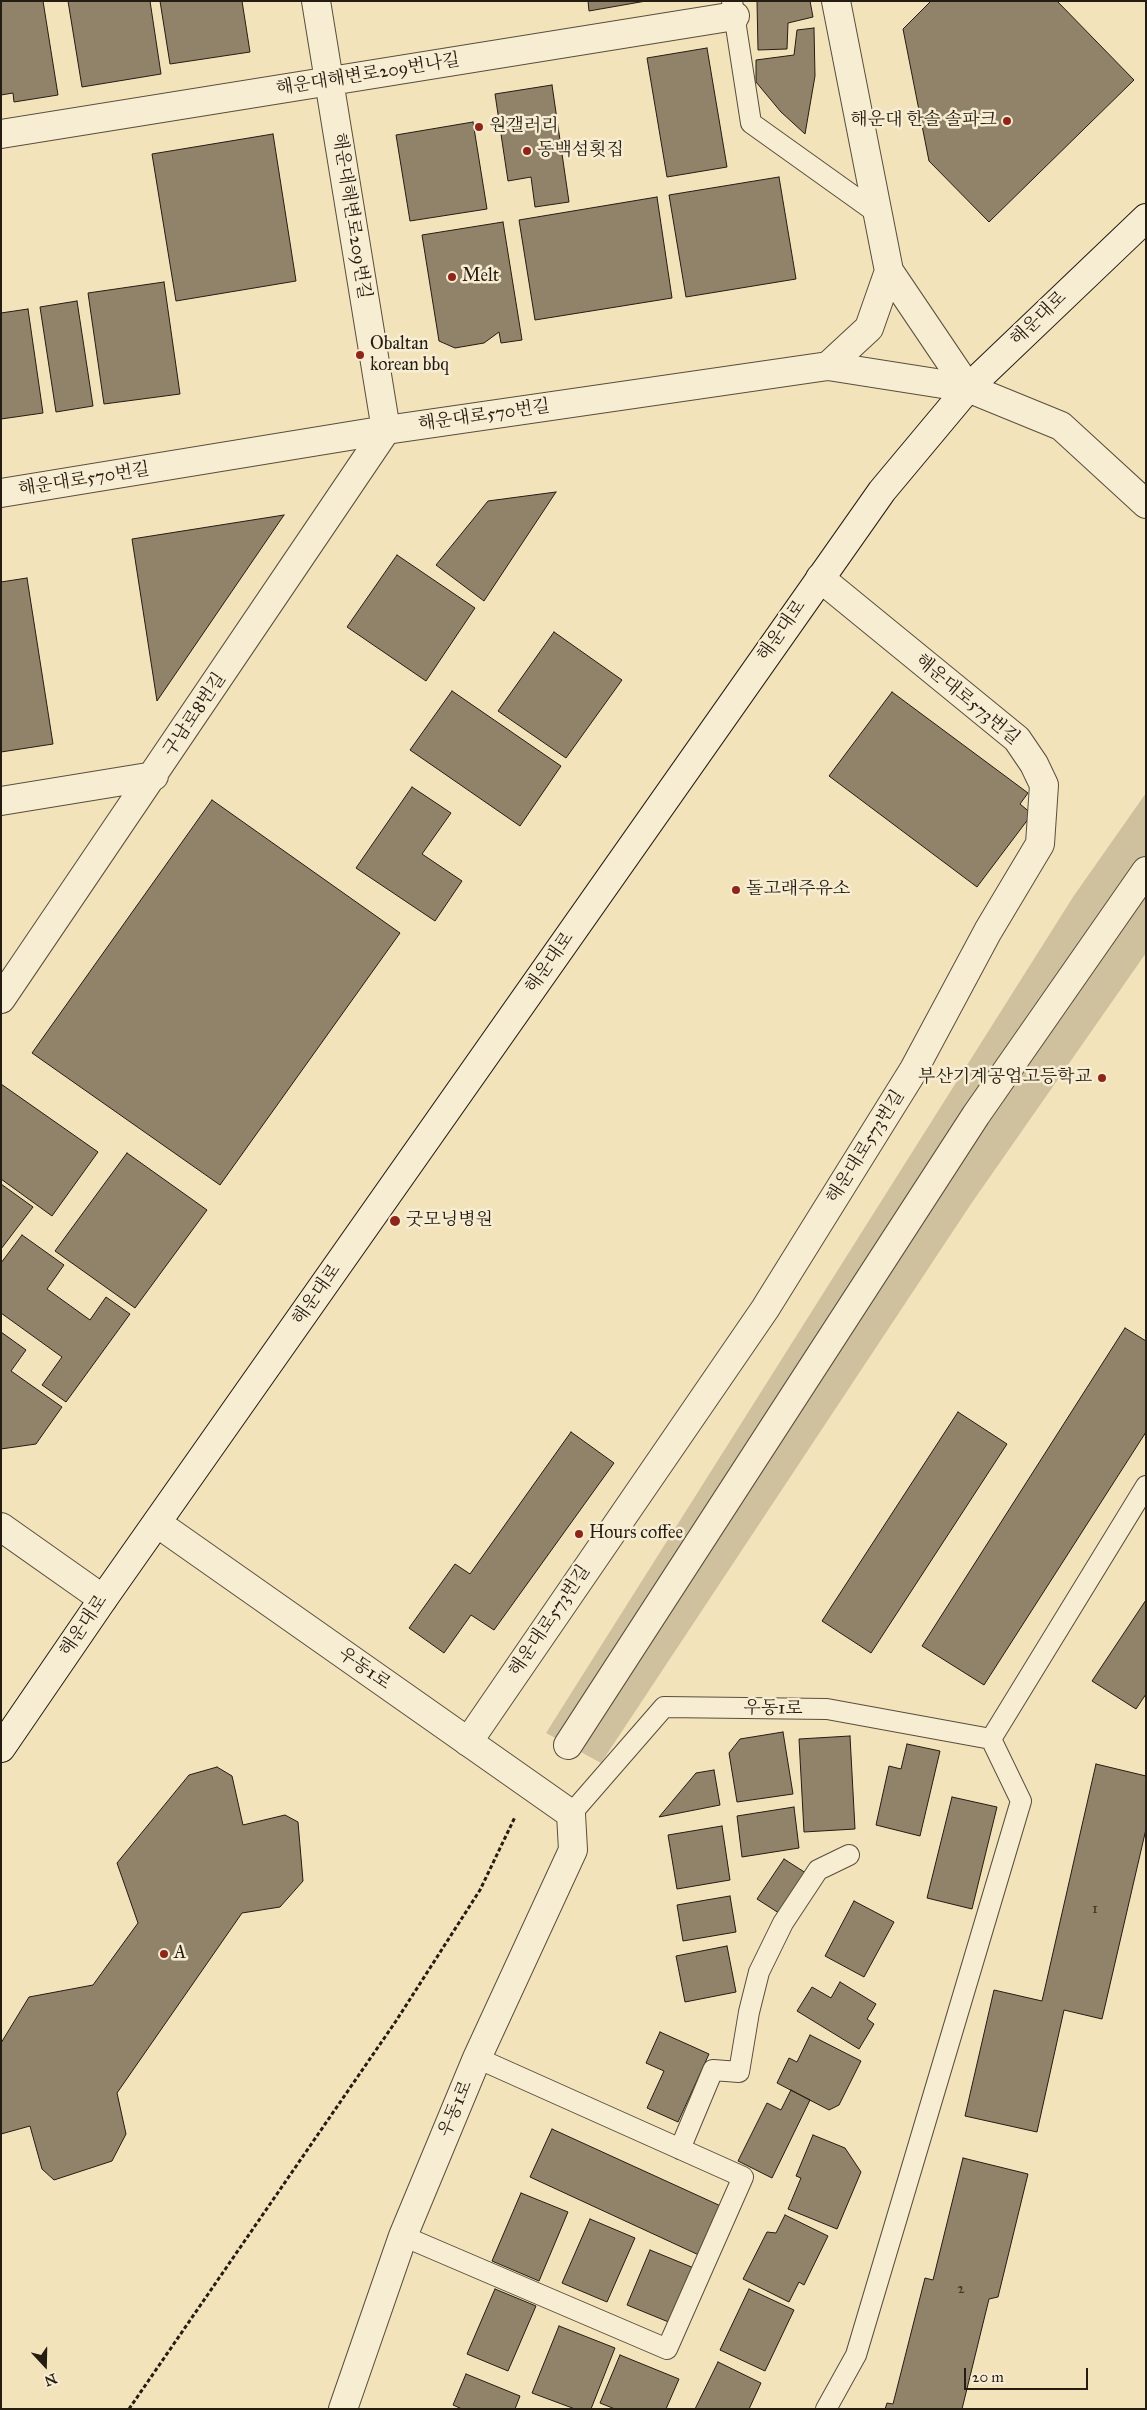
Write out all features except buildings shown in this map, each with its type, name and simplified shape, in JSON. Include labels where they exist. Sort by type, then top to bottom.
[{"type":"street","name":"해운대해변로209번길","points":[[316,1],[386,430]]},
{"type":"street","points":[[836,1],[889,271],[968,388]]},
{"type":"street","name":"해운대해변로209번나길","points":[[1,134],[329,81],[733,9]]},
{"type":"street","name":"해운대로","points":[[1,1748],[102,1599],[882,491],[968,388],[1146,218]]},
{"type":"street","points":[[828,366],[869,328],[889,271]]},
{"type":"street","name":"해운대로570번길","points":[[1,493],[386,430],[828,366],[968,388],[1061,426],[1146,504]]},
{"type":"street","name":"구남로8번길","points":[[1,999],[154,776],[386,430]]},
{"type":"street","name":"해운대로573번길","points":[[468,1742],[765,1309],[912,1072],[988,931],[1040,844],[1044,786],[1034,764],[1016,739],[820,578]]},
{"type":"street","points":[[1,801],[154,776]]},
{"type":"street","points":[[568,1744],[976,1115],[1146,871]]},
{"type":"street","name":"우동1로","points":[[157,1523],[571,1814],[573,1850],[477,2058],[403,2236],[342,2406]]},
{"type":"street","points":[[1,1527],[102,1599]]},
{"type":"lane","points":[[733,9],[751,123],[877,213]]},
{"type":"lane","points":[[826,2409],[856,2355],[1021,1801],[990,1739],[1146,1486]]},
{"type":"lane","name":"우동1로","points":[[571,1814],[664,1707],[827,1709],[990,1739]]},
{"type":"lane","points":[[680,2148],[713,2070],[739,2072],[749,2012],[759,1972],[783,1923],[818,1870],[849,1855]]},
{"type":"lane","points":[[403,2236],[667,2349],[743,2177],[477,2058]]},
{"type":"path","points":[[129,2409],[396,2021],[480,1890],[515,1817],[535,1788]]},
{"type":"shaded area","points":[[1146,793],[1146,953],[971,1204],[601,1763],[546,1733],[1073,897]]},
{"type":"place","name":"해운대 한솔 솔파크","points":[[1007,121]]},
{"type":"place","name":"원갤러리","points":[[479,127]]},
{"type":"place","name":"동백섬횟집","points":[[527,151]]},
{"type":"place","name":"Melt","points":[[452,277]]},
{"type":"place","name":"Obaltan korean bbq","points":[[360,355]]},
{"type":"place","name":"돌고래주유소","points":[[736,890]]},
{"type":"place","name":"부산기계공업고등학교","points":[[1102,1078]]},
{"type":"place","name":"굿모닝병원","points":[[395,1221]]},
{"type":"place","name":"Hours coffee","points":[[579,1534]]},
{"type":"place","name":"A","points":[[164,1954]]}]
